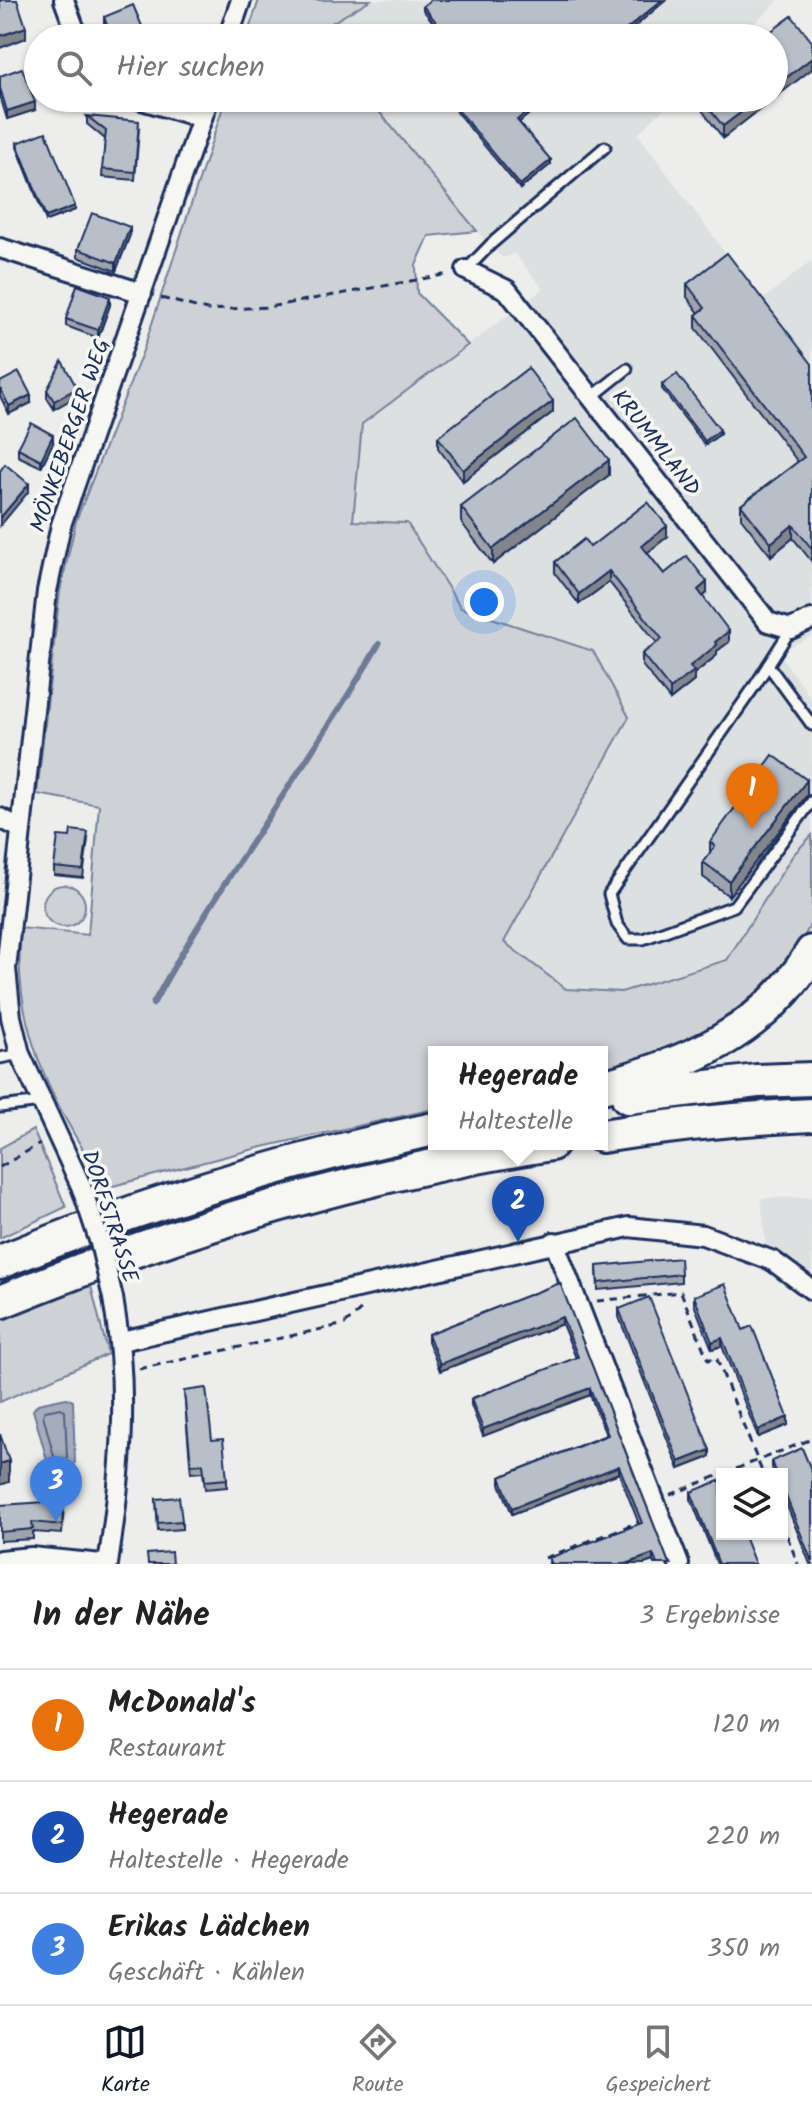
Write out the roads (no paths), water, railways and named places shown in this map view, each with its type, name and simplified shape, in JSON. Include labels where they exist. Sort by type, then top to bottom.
[{"type":"highway","points":[[608,1085],[659,1071],[734,1035],[774,1003],[812,952]]},
{"type":"highway","points":[[608,1100],[757,1081],[812,1079]]},
{"type":"highway","points":[[608,1135],[759,1117],[812,1115]]},
{"type":"highway","points":[[0,1262],[124,1214],[236,1178],[428,1130]]},
{"type":"highway","points":[[0,1302],[138,1248],[244,1214],[395,1173],[514,1150]]},
{"type":"street","points":[[64,0],[73,24]]},
{"type":"street","points":[[233,24],[241,0]]},
{"type":"street","points":[[182,112],[202,118]]},
{"type":"street","name":"MÖNKEBERGER WEG","points":[[13,893],[47,591],[61,525],[204,112]]},
{"type":"street","points":[[0,248],[142,293]]},
{"type":"street","name":"KRUMMLAND","points":[[466,270],[507,290],[768,622],[791,629]]},
{"type":"street","points":[[791,629],[812,619]]},
{"type":"street","points":[[0,818],[20,828]]},
{"type":"street","name":"DORFSTRASSE","points":[[13,893],[6,969],[11,1017],[20,1054],[81,1186],[100,1243],[121,1341],[120,1483],[105,1564]]},
{"type":"street","points":[[121,1341],[629,1227],[703,1235],[773,1261],[812,1290]]},
{"type":"street","points":[[554,1242],[679,1564]]},
{"type":"street","points":[[0,1560],[31,1557],[105,1564]]},
{"type":"lane","points":[[466,270],[491,244],[605,147]]},
{"type":"lane","points":[[592,397],[627,369]]},
{"type":"lane","points":[[791,629],[609,894],[617,924],[628,939],[643,939],[734,906],[812,801]]},
{"type":"lane","points":[[768,665],[812,725]]},
{"type":"lane","points":[[0,1058],[20,1054]]},
{"type":"lane","points":[[0,1107],[42,1102]]},
{"type":"water","points":[[66,1398],[73,1401],[75,1462],[72,1469],[53,1472],[33,1410],[38,1404]]},
{"type":"waterway","points":[[153,1004],[207,913],[379,644]]},
{"type":"place","name":"McDonald's","points":[[752,829]]},
{"type":"place","name":"Hegerade","points":[[518,1242]]},
{"type":"place","name":"Erikas Lädchen","points":[[56,1522]]}]
